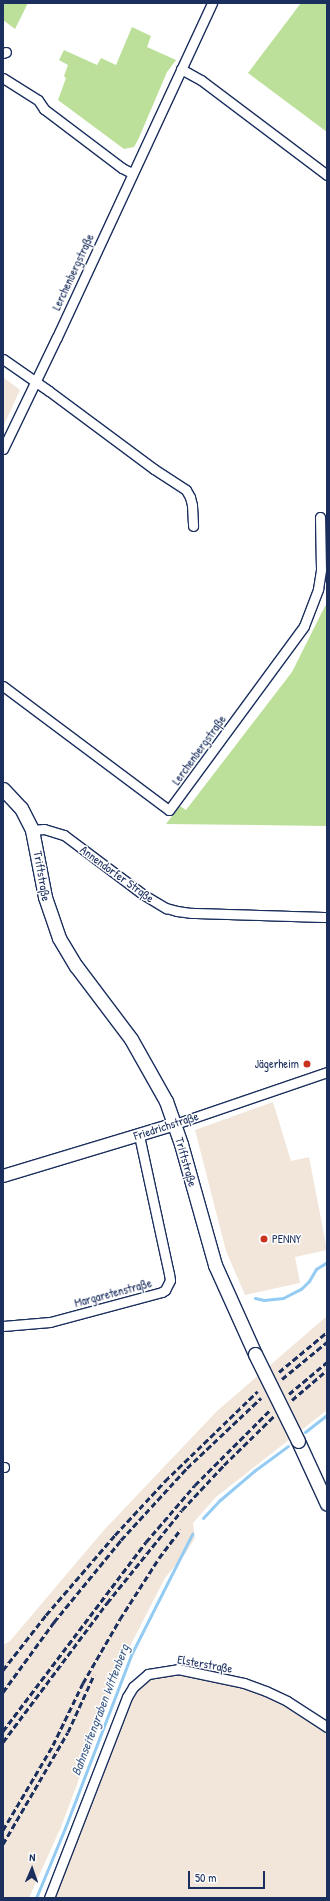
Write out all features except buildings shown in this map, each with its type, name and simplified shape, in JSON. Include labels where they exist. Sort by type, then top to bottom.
[{"type":"main road","points":[[3,789],[21,808],[32,830]]},
{"type":"main road","name":"Triftstraße","points":[[32,830],[45,897],[59,938],[76,966],[131,1039],[162,1095],[175,1124],[215,1265],[255,1354],[327,1504]]},
{"type":"street","name":"Lerchenbergstraße","points":[[3,449],[212,3]]},
{"type":"street","points":[[181,69],[201,80],[327,175]]},
{"type":"street","points":[[3,78],[38,100],[44,109],[122,168],[132,173]]},
{"type":"street","points":[[3,359],[186,490],[192,505],[193,526]]},
{"type":"street","name":"Lerchenbergstraße","points":[[3,686],[169,810],[304,626],[318,589],[321,569],[320,516]]},
{"type":"street","name":"Annendorfer Straße","points":[[32,830],[44,829],[64,835],[144,895],[166,908],[192,913],[327,917]]},
{"type":"street","name":"Friedrichstraße","points":[[3,1176],[175,1124],[327,1072]]},
{"type":"street","name":"Margaretenstraße","points":[[3,1326],[50,1322],[165,1290],[170,1280],[169,1274],[139,1135]]},
{"type":"street","name":"Elsterstraße","points":[[48,1898],[127,1697],[133,1687],[148,1674],[166,1670],[188,1670],[244,1683],[266,1690],[287,1701],[327,1727]]},
{"type":"shaded area","points":[[3,377],[20,390],[3,427]]},
{"type":"shaded area","points":[[273,1102],[291,1161],[309,1157],[327,1250],[295,1257],[300,1283],[245,1295],[226,1251],[195,1130]]},
{"type":"shaded area","points":[[327,1316],[327,1410],[216,1497],[193,1523],[195,1538],[185,1554],[165,1578],[126,1654],[61,1827],[29,1898],[3,1898],[3,1645],[10,1641],[104,1530],[217,1411]]},
{"type":"shaded area","points":[[180,1672],[222,1682],[274,1699],[327,1734],[327,1898],[55,1898],[125,1711],[136,1689],[155,1674]]},
{"type":"green space","points":[[3,3],[28,3],[15,29],[3,20]]},
{"type":"green space","points":[[301,3],[327,3],[327,132],[248,73]]},
{"type":"green space","points":[[132,27],[151,36],[147,47],[176,60],[167,72],[134,147],[124,149],[58,100],[66,78],[64,76],[68,65],[59,60],[64,50],[97,65],[101,58],[116,65]]},
{"type":"green space","points":[[325,606],[327,606],[327,826],[166,824],[180,806],[186,810],[292,672]]},
{"type":"waterway","name":"Bahnseitengraben Wittenberg","points":[[255,1298],[264,1300],[283,1298],[301,1289],[309,1281],[316,1269],[327,1262]]},
{"type":"waterway","name":"Bahnseitengraben Wittenberg","points":[[305,1432],[327,1415]]},
{"type":"waterway","name":"Bahnseitengraben Wittenberg","points":[[203,1518],[220,1500],[254,1471],[288,1446]]},
{"type":"waterway","name":"Bahnseitengraben Wittenberg","points":[[36,1898],[65,1828],[131,1655],[192,1534]]},
{"type":"railway","points":[[279,1372],[327,1332]]},
{"type":"railway","points":[[282,1379],[327,1342]]},
{"type":"railway","points":[[289,1394],[327,1362]]},
{"type":"railway","points":[[292,1400],[327,1370]]},
{"type":"railway","points":[[3,1670],[46,1615],[115,1535],[165,1481],[258,1391]]},
{"type":"railway","points":[[3,1692],[54,1622],[121,1540],[187,1468],[261,1398]]},
{"type":"railway","points":[[3,1731],[146,1542],[195,1485],[271,1409]]},
{"type":"railway","points":[[3,1742],[107,1603],[182,1510],[224,1465],[274,1416]]},
{"type":"railway","points":[[3,1830],[53,1745],[83,1683],[120,1619],[159,1558],[181,1529]]},
{"type":"railway","points":[[3,1844],[68,1732],[94,1675]]},
{"type":"place","name":"Jägerheim","points":[[307,1064]]},
{"type":"place","name":"PENNY","points":[[264,1239]]}]
